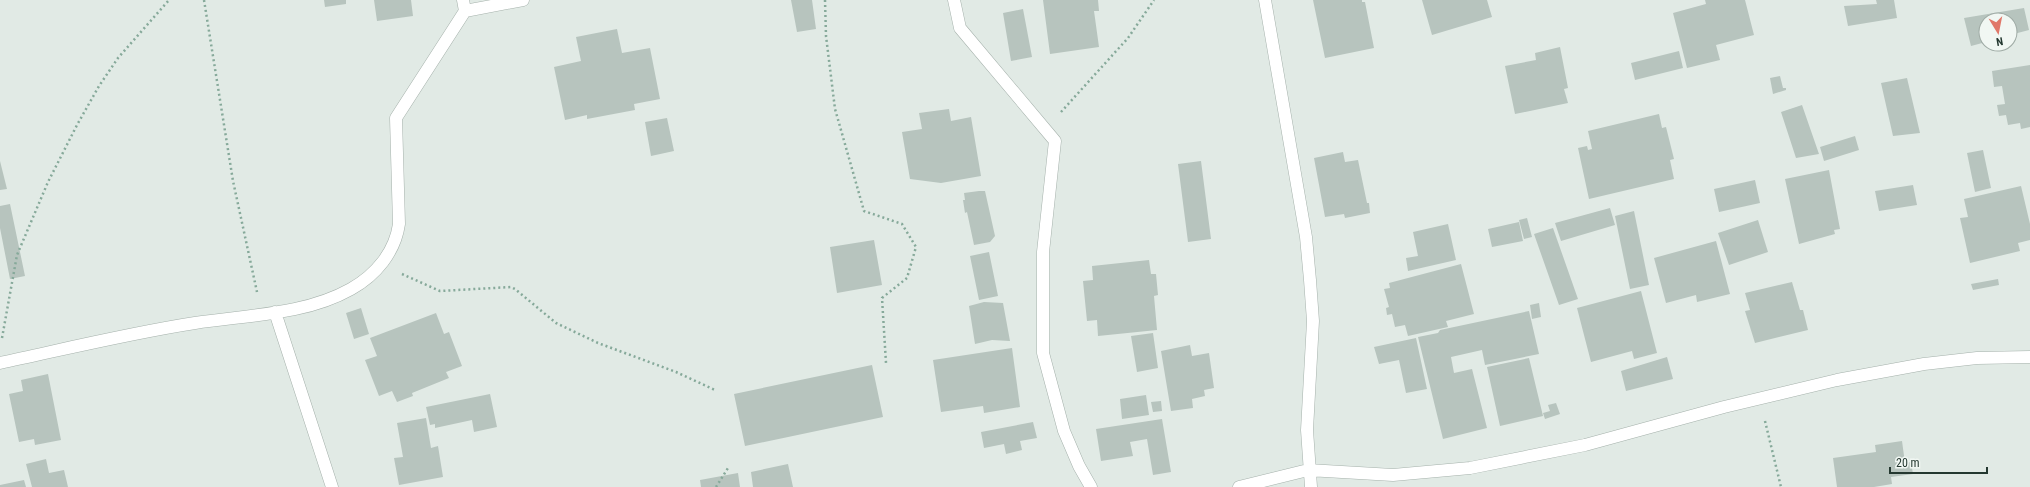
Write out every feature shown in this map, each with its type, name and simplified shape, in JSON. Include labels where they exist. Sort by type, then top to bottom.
[{"type":"street","points":[[0,363],[194,323],[301,308],[346,292],[361,283],[381,264],[394,246],[399,224],[396,118],[464,5],[523,0]]},
{"type":"street","points":[[954,0],[960,28],[1055,141],[1043,252],[1044,353],[1064,431],[1079,466],[1091,487]]},
{"type":"street","points":[[1265,0],[1306,237],[1310,280],[1313,321],[1309,391],[1308,470],[1310,487]]},
{"type":"street","points":[[275,312],[332,487]]},
{"type":"street","points":[[1239,487],[1308,470],[1393,475],[1470,468],[1585,445],[1837,380],[1924,364],[1977,358],[2030,356]]},
{"type":"path","points":[[1,340],[17,255],[48,182],[77,124],[99,86],[118,58],[169,0]]},
{"type":"path","points":[[204,0],[233,181],[261,314]]},
{"type":"path","points":[[824,0],[826,36],[835,109],[864,212],[902,224],[916,248],[906,278],[882,298],[886,362]]},
{"type":"path","points":[[1057,117],[1128,38],[1154,0]]},
{"type":"path","points":[[381,264],[440,291],[511,287],[556,322],[598,343],[676,372],[715,390]]},
{"type":"path","points":[[1760,399],[1781,487]]},
{"type":"path","points":[[716,487],[728,468]]},
{"type":"building","points":[[324,0],[346,0],[346,4],[325,7]]},
{"type":"building","points":[[374,0],[411,0],[413,16],[377,21]]},
{"type":"building","points":[[791,0],[812,0],[816,29],[797,32]]},
{"type":"building","points":[[1043,0],[1098,0],[1099,11],[1094,11],[1099,47],[1050,54]]},
{"type":"building","points":[[1313,0],[1362,0],[1362,2],[1365,2],[1374,48],[1325,58]]},
{"type":"building","points":[[1422,0],[1487,0],[1492,17],[1432,35]]},
{"type":"building","points":[[1705,0],[1745,0],[1754,35],[1716,45],[1720,60],[1687,68],[1673,13],[1706,4]]},
{"type":"building","points":[[1876,0],[1894,0],[1897,18],[1848,26],[1844,6],[1877,4]]},
{"type":"building","points":[[2024,8],[2029,30],[2018,33],[2018,12],[2000,12]]},
{"type":"building","points":[[1023,9],[1032,57],[1011,61],[1003,13]]},
{"type":"building","points":[[1978,16],[1978,44],[1971,46],[1964,18]]},
{"type":"building","points":[[617,29],[622,53],[650,48],[660,99],[634,104],[635,110],[587,119],[587,115],[565,120],[554,67],[581,61],[576,37]]},
{"type":"building","points":[[1560,47],[1568,88],[1564,89],[1568,103],[1515,114],[1505,66],[1536,60],[1535,53]]},
{"type":"building","points":[[1679,51],[1683,68],[1635,80],[1631,63]]},
{"type":"building","points":[[2030,65],[2030,127],[2021,129],[2020,123],[2008,125],[2006,115],[1999,116],[1997,105],[2005,104],[2002,86],[1994,87],[1992,71]]},
{"type":"building","points":[[1780,76],[1783,88],[1786,88],[1786,90],[1773,94],[1770,78]]},
{"type":"building","points":[[1907,78],[1920,133],[1893,136],[1881,83]]},
{"type":"building","points":[[1802,105],[1819,154],[1796,158],[1781,112]]},
{"type":"building","points":[[949,109],[951,121],[971,117],[981,176],[941,183],[910,179],[902,132],[922,129],[919,113]]},
{"type":"building","points":[[1659,114],[1662,128],[1666,127],[1674,159],[1670,160],[1674,179],[1589,199],[1578,148],[1587,146],[1588,150],[1592,149],[1588,131]]},
{"type":"building","points":[[667,118],[674,151],[651,156],[645,122]]},
{"type":"building","points":[[1855,136],[1859,150],[1824,161],[1820,147]]},
{"type":"building","points":[[1983,150],[1991,188],[1975,192],[1967,153]]},
{"type":"building","points":[[1343,152],[1345,162],[1358,160],[1367,203],[1369,203],[1370,213],[1345,218],[1344,214],[1325,217],[1314,158]]},
{"type":"building","points":[[0,161],[7,189],[0,190]]},
{"type":"building","points":[[1201,161],[1211,239],[1188,242],[1178,164]]},
{"type":"building","points":[[1829,170],[1840,229],[1834,230],[1835,234],[1799,244],[1785,179]]},
{"type":"building","points":[[1755,180],[1760,203],[1719,212],[1714,189]]},
{"type":"building","points":[[1913,185],[1917,205],[1879,211],[1875,191]]},
{"type":"building","points":[[2021,186],[2030,224],[2030,240],[2018,243],[2020,251],[1970,263],[1960,218],[1968,217],[1964,199]]},
{"type":"building","points":[[985,191],[995,236],[990,242],[974,245],[963,200],[965,200],[964,193]]},
{"type":"building","points":[[10,204],[25,276],[10,279],[0,228],[0,206]]},
{"type":"building","points":[[1610,208],[1615,225],[1561,241],[1555,223]]},
{"type":"building","points":[[1634,211],[1649,285],[1630,289],[1615,216]]},
{"type":"building","points":[[1527,218],[1532,237],[1524,239],[1519,220]]},
{"type":"building","points":[[1758,220],[1768,252],[1729,265],[1718,233]]},
{"type":"building","points":[[1519,222],[1523,241],[1492,247],[1488,229]]},
{"type":"building","points":[[1448,224],[1456,260],[1408,271],[1406,258],[1418,256],[1413,232]]},
{"type":"building","points":[[1553,228],[1578,299],[1559,305],[1534,234]]},
{"type":"building","points":[[874,240],[882,285],[837,293],[830,247]]},
{"type":"building","points":[[1716,241],[1730,294],[1697,302],[1696,295],[1666,303],[1654,258]]},
{"type":"building","points":[[989,252],[998,296],[979,300],[970,256]]},
{"type":"building","points":[[1149,260],[1151,274],[1156,274],[1158,295],[1154,296],[1157,330],[1098,336],[1097,320],[1087,321],[1083,281],[1093,280],[1092,266]]},
{"type":"building","points":[[1461,264],[1474,314],[1446,321],[1448,327],[1408,336],[1405,325],[1395,327],[1392,314],[1387,315],[1386,308],[1389,307],[1384,289],[1390,288],[1389,283]]},
{"type":"building","points":[[1998,279],[1999,285],[1973,290],[1971,284]]},
{"type":"building","points":[[1792,282],[1800,310],[1803,310],[1808,330],[1755,343],[1745,311],[1750,310],[1745,293]]},
{"type":"building","points":[[1641,291],[1657,353],[1634,359],[1632,351],[1591,362],[1577,308]]},
{"type":"building","points":[[984,302],[1003,303],[1010,341],[992,340],[975,344],[969,306]]},
{"type":"building","points":[[1539,303],[1541,317],[1532,319],[1530,305]]},
{"type":"building","points":[[361,308],[369,334],[354,339],[346,313]]},
{"type":"building","points":[[1529,311],[1539,354],[1485,365],[1482,350],[1451,357],[1454,373],[1472,369],[1487,428],[1443,439],[1418,337],[1438,333],[1440,330]]},
{"type":"building","points":[[436,313],[444,334],[449,332],[462,366],[446,372],[449,378],[412,393],[413,396],[397,402],[392,391],[379,396],[365,360],[377,356],[370,338]]},
{"type":"building","points":[[1153,333],[1158,368],[1137,372],[1131,336]]},
{"type":"building","points":[[1416,338],[1427,389],[1406,393],[1399,360],[1379,364],[1374,347]]},
{"type":"building","points":[[1190,345],[1192,356],[1209,353],[1214,388],[1204,390],[1205,396],[1192,399],[1193,408],[1171,411],[1161,351]]},
{"type":"building","points":[[1012,348],[1020,407],[984,413],[983,406],[941,412],[933,360]]},
{"type":"building","points":[[1667,357],[1673,379],[1626,391],[1621,371]]},
{"type":"building","points":[[1529,358],[1543,416],[1500,426],[1487,367]]},
{"type":"building","points":[[872,365],[883,417],[745,446],[734,394]]},
{"type":"building","points":[[48,374],[61,440],[35,445],[34,439],[19,442],[9,394],[23,391],[21,380]]},
{"type":"building","points":[[490,394],[497,427],[474,432],[472,420],[435,428],[435,424],[430,425],[426,407]]},
{"type":"building","points":[[1146,395],[1149,415],[1122,419],[1120,399]]},
{"type":"building","points":[[1161,401],[1162,411],[1153,412],[1151,402]]},
{"type":"building","points":[[1556,403],[1560,414],[1545,419],[1543,413],[1550,411],[1548,405]]},
{"type":"building","points":[[426,418],[431,448],[438,446],[443,477],[399,485],[394,458],[403,457],[397,423]]},
{"type":"building","points":[[1162,419],[1171,472],[1153,475],[1147,439],[1130,442],[1133,456],[1101,461],[1096,429]]},
{"type":"building","points":[[1033,422],[1037,438],[1020,441],[1022,450],[1006,454],[1004,444],[984,448],[981,432]]},
{"type":"building","points":[[1902,441],[1905,463],[1911,462],[1913,474],[1891,477],[1892,484],[1874,487],[1837,487],[1833,458],[1876,452],[1875,445]]},
{"type":"building","points":[[46,459],[49,473],[64,470],[68,487],[32,487],[26,464]]},
{"type":"building","points":[[788,464],[793,487],[753,487],[751,472]]},
{"type":"building","points":[[738,473],[740,487],[701,487],[700,480]]},
{"type":"building","points":[[24,480],[26,487],[0,487],[0,485]]}]
